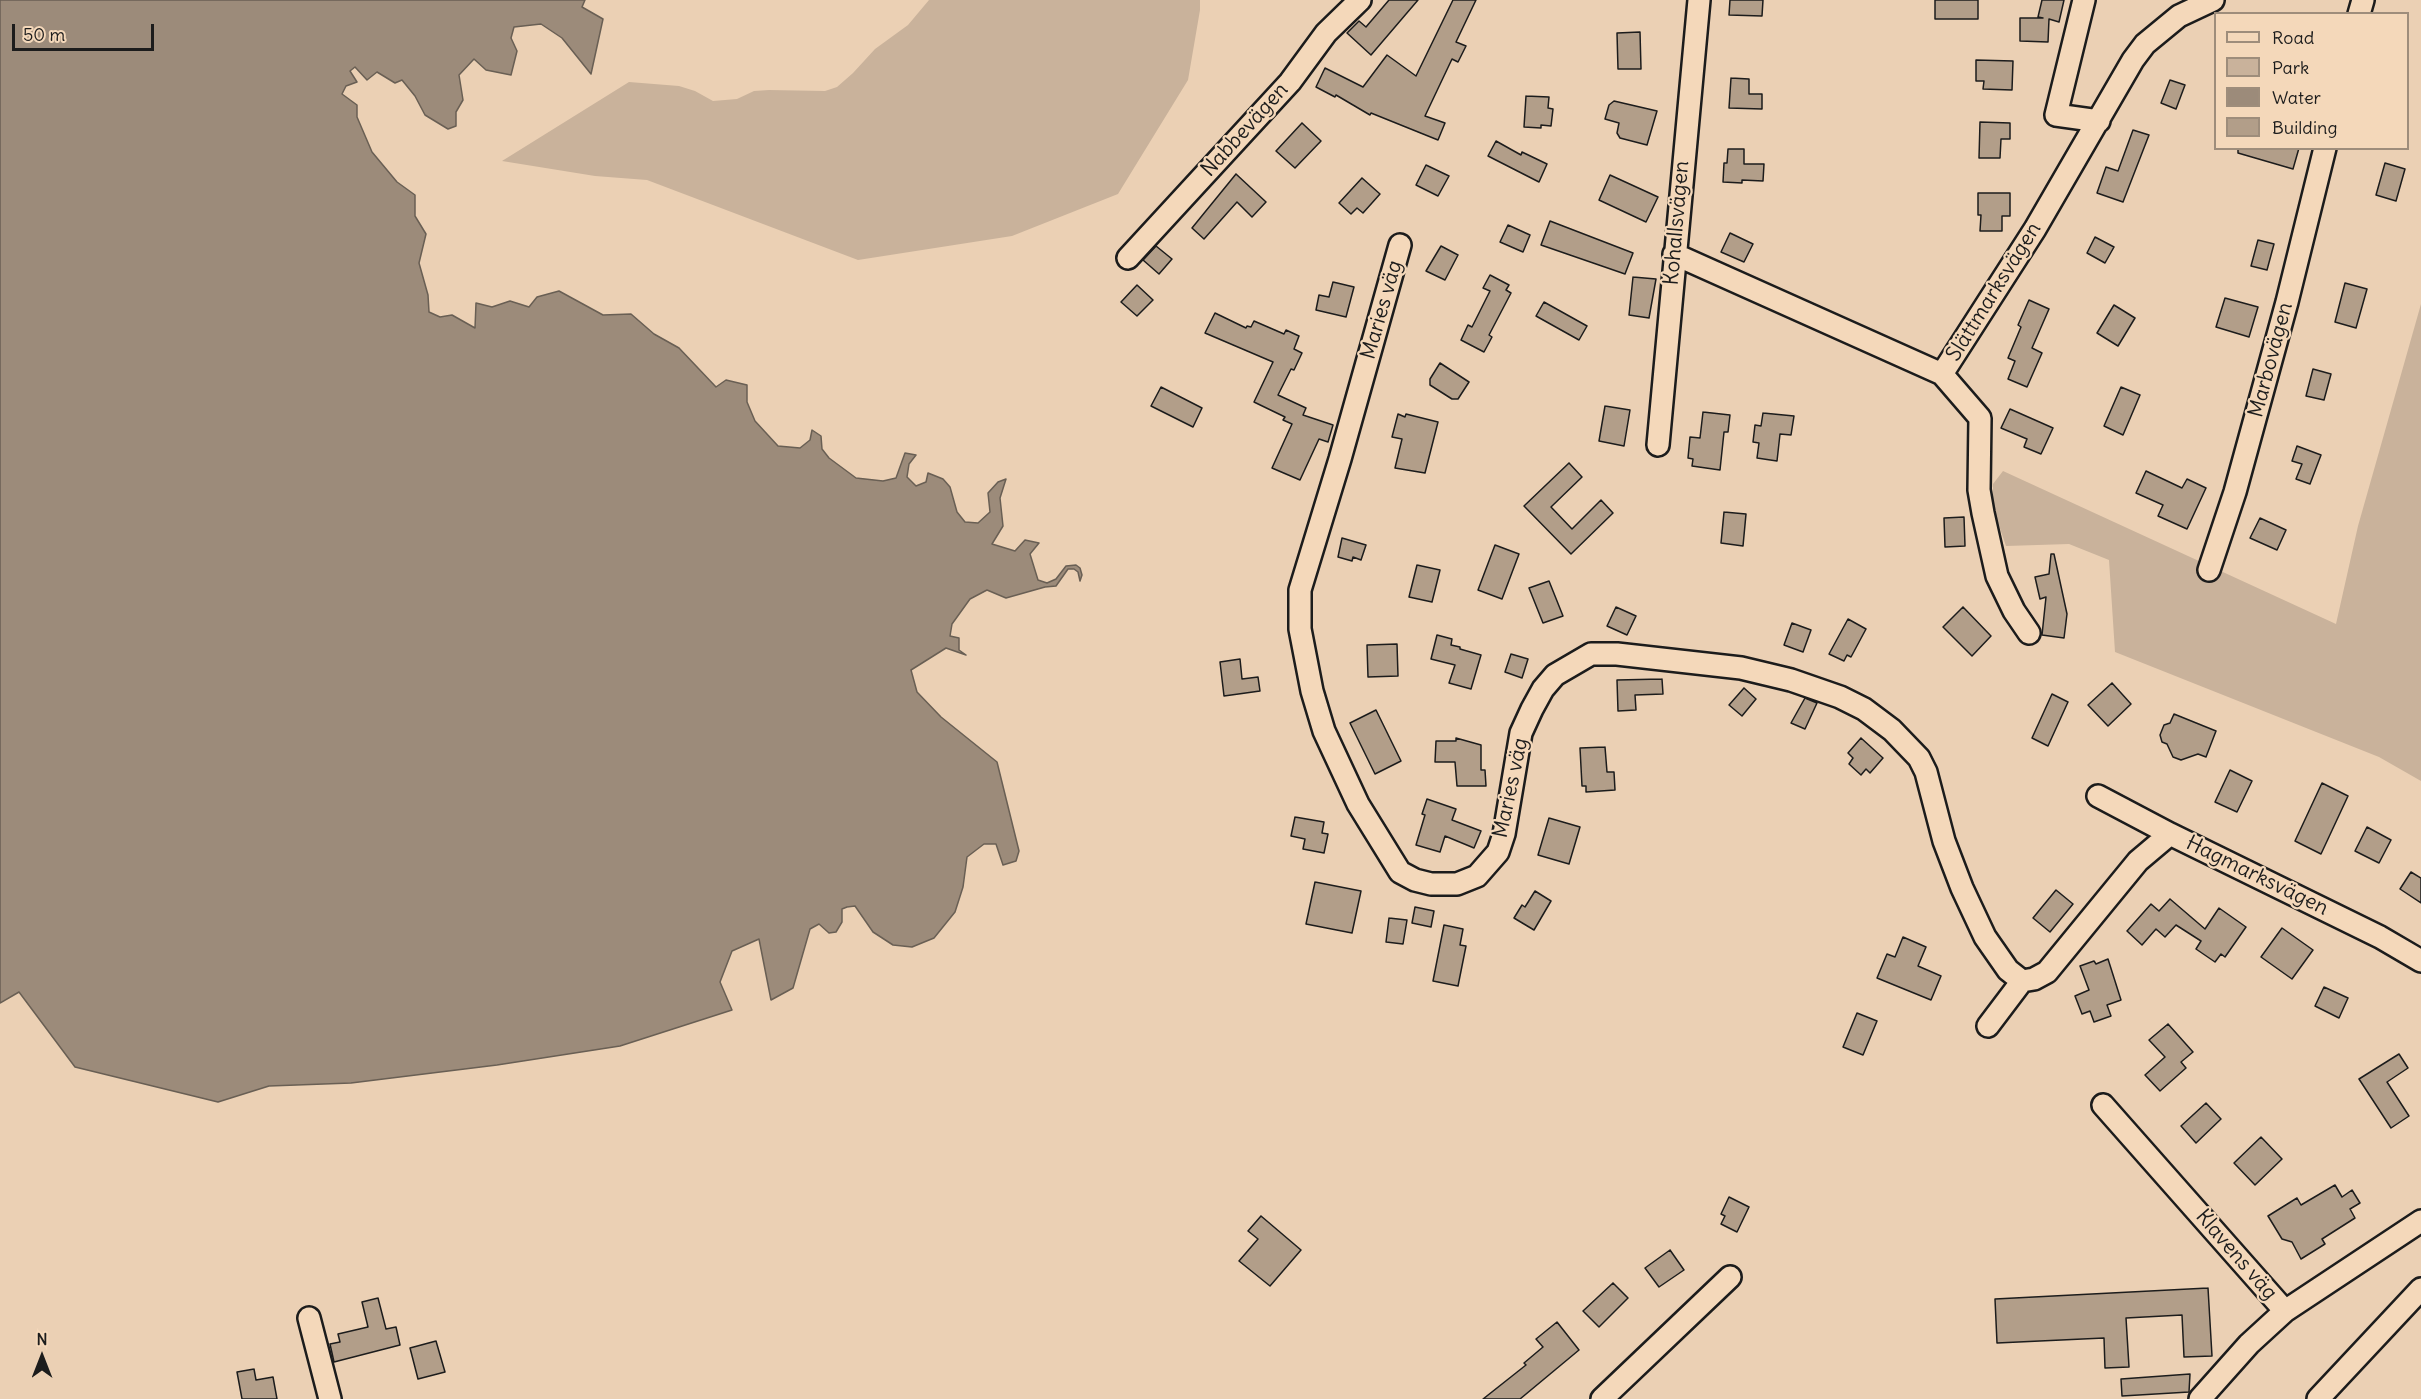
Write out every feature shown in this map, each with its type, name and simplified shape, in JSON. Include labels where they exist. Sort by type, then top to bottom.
[{"type":"street","name":"Nabbevägen","points":[[1128,258],[1290,82],[1326,33],[1360,0]]},
{"type":"street","name":"Kohallsvägen","points":[[1658,445],[1699,0]]},
{"type":"street","points":[[2084,0],[2056,115],[2099,121]]},
{"type":"street","name":"Slättmarksvägen","points":[[2029,633],[2014,611],[1997,576],[1979,490],[1980,418],[1942,374],[2035,229],[2133,60],[2145,44],[2179,16],[2213,0]]},
{"type":"street","name":"Marbovägen","points":[[2210,570],[2235,492],[2324,150]]},
{"type":"street","name":"Maries väg","points":[[1400,245],[1300,590],[1300,629],[1312,691],[1324,730],[1358,804],[1400,872],[1415,880],[1431,884],[1457,884],[1477,876],[1498,852],[1504,834],[1521,733],[1543,689],[1555,675],[1591,654],[1617,654],[1741,668],[1791,680],[1840,697],[1864,709],[1892,730],[1919,758],[1926,772],[1944,841],[1962,888],[1985,937],[2008,970],[2022,981]]},
{"type":"street","points":[[1674,254],[1942,374]]},
{"type":"street","points":[[2098,796],[2170,834]]},
{"type":"street","name":"Hagmarksvägen","points":[[2022,981],[2034,979],[2047,972],[2138,861],[2170,834],[2380,936],[2421,961]]},
{"type":"street","points":[[1988,1026],[2022,981]]},
{"type":"street","name":"Klavens väg","points":[[2103,1105],[2285,1311],[2421,1221]]},
{"type":"street","points":[[1602,1399],[1730,1277]]},
{"type":"street","points":[[2318,1399],[2421,1289]]},
{"type":"street","points":[[2200,1399],[2248,1344],[2285,1311]]},
{"type":"street","points":[[309,1318],[330,1399]]},
{"type":"green space","points":[[929,0],[1200,0],[1200,10],[1188,80],[1118,194],[1012,236],[858,260],[647,180],[595,176],[502,161],[629,82],[679,86],[695,91],[713,101],[737,99],[754,91],[825,91],[837,87],[875,49],[908,25]]},
{"type":"green space","points":[[2421,304],[2421,781],[2379,757],[2115,652],[2109,560],[2069,544],[2006,546],[1993,508],[1993,484],[2003,471],[2336,624],[2358,526]]},
{"type":"water","points":[[0,0],[585,0],[582,7],[603,19],[591,74],[562,38],[541,24],[514,27],[511,38],[517,51],[511,75],[486,70],[474,59],[459,75],[463,100],[456,112],[456,126],[448,129],[425,115],[415,96],[402,80],[395,83],[377,72],[367,80],[355,67],[350,71],[357,82],[346,86],[342,94],[357,105],[357,117],[372,152],[397,182],[415,195],[415,216],[426,234],[419,263],[428,295],[429,312],[440,317],[452,315],[475,328],[476,303],[492,307],[510,301],[529,307],[537,297],[559,291],[603,315],[631,314],[654,334],[679,348],[716,387],[726,380],[747,385],[747,402],[755,421],[778,446],[800,448],[810,440],[812,430],[821,436],[822,449],[829,458],[856,478],[883,481],[896,478],[905,453],[916,455],[909,464],[907,477],[916,486],[926,482],[928,473],[943,479],[950,487],[957,512],[965,522],[978,523],[990,512],[988,493],[998,482],[1006,479],[1000,498],[1003,526],[992,544],[1015,551],[1025,540],[1039,543],[1030,554],[1038,580],[1047,583],[1056,579],[1066,566],[1076,565],[1080,568],[1082,575],[1080,581],[1078,572],[1068,569],[1056,586],[1006,598],[987,590],[970,599],[952,624],[950,636],[959,638],[959,650],[966,655],[946,648],[911,670],[917,692],[941,717],[997,762],[1019,851],[1016,861],[1003,865],[996,844],[984,844],[967,857],[963,887],[955,912],[934,938],[912,947],[893,945],[873,932],[855,906],[842,909],[842,922],[836,932],[829,933],[819,924],[810,929],[793,988],[771,1000],[759,939],[732,951],[720,982],[732,1010],[620,1046],[497,1065],[351,1083],[269,1086],[218,1102],[75,1067],[19,992],[0,1003]]},
{"type":"building","points":[[1389,0],[1418,0],[1371,55],[1347,33],[1359,21],[1366,27]]},
{"type":"building","points":[[1453,0],[1476,0],[1456,42],[1466,46],[1458,62],[1452,59],[1425,116],[1445,123],[1438,140],[1371,113],[1370,115],[1336,95],[1335,97],[1316,87],[1325,68],[1363,87],[1387,55],[1416,76]]},
{"type":"building","points":[[1730,0],[1763,0],[1762,16],[1729,15]]},
{"type":"building","points":[[1935,0],[1978,0],[1978,19],[1935,19]]},
{"type":"building","points":[[2042,0],[2064,0],[2059,22],[2049,19],[2048,42],[2020,41],[2020,18],[2043,18],[2038,17]]},
{"type":"building","points":[[1640,32],[1641,69],[1618,69],[1617,33]]},
{"type":"building","points":[[1976,60],[2013,61],[2012,90],[1983,89],[1984,81],[1976,81]]},
{"type":"building","points":[[1731,78],[1749,79],[1749,94],[1762,94],[1762,109],[1729,108]]},
{"type":"building","points":[[2170,80],[2185,85],[2176,109],[2161,103]]},
{"type":"building","points":[[1526,96],[1549,97],[1548,108],[1553,109],[1551,126],[1524,127]]},
{"type":"building","points":[[1614,101],[1657,111],[1647,145],[1620,138],[1617,133],[1619,123],[1605,119],[1609,105]]},
{"type":"building","points":[[1980,122],[2010,123],[2010,139],[2001,139],[2000,158],[1979,158]]},
{"type":"building","points":[[1302,123],[1321,141],[1295,168],[1276,151]]},
{"type":"building","points":[[2133,130],[2149,135],[2123,202],[2097,193],[2106,167],[2118,171]]},
{"type":"building","points":[[1496,141],[1521,155],[1522,152],[1547,164],[1539,182],[1488,156]]},
{"type":"building","points":[[1728,149],[1744,149],[1744,164],[1764,164],[1763,181],[1723,182],[1724,163],[1727,163]]},
{"type":"building","points":[[2238,150],[2298,150],[2293,169],[2238,153]]},
{"type":"building","points":[[2385,163],[2405,169],[2396,201],[2376,195]]},
{"type":"building","points":[[1426,165],[1449,176],[1438,196],[1416,185]]},
{"type":"building","points":[[1236,174],[1266,202],[1252,217],[1237,202],[1204,239],[1192,228]]},
{"type":"building","points":[[1610,175],[1658,197],[1646,222],[1599,200]]},
{"type":"building","points":[[1362,178],[1380,194],[1363,213],[1357,208],[1351,214],[1339,203]]},
{"type":"building","points":[[1978,193],[2010,193],[2010,216],[2002,216],[2002,231],[1980,231],[1981,215],[1978,215]]},
{"type":"building","points":[[1550,221],[1633,253],[1625,274],[1541,245]]},
{"type":"building","points":[[1508,225],[1530,235],[1523,252],[1500,242]]},
{"type":"building","points":[[1730,233],[1753,244],[1744,262],[1721,252]]},
{"type":"building","points":[[2095,237],[2114,247],[2105,263],[2087,253]]},
{"type":"building","points":[[2258,240],[2274,244],[2267,270],[2251,266]]},
{"type":"building","points":[[1156,246],[1172,259],[1159,274],[1143,260]]},
{"type":"building","points":[[1441,246],[1458,255],[1445,280],[1426,271]]},
{"type":"building","points":[[1490,275],[1509,285],[1506,290],[1511,293],[1489,335],[1492,337],[1484,352],[1461,340],[1468,325],[1472,327],[1490,291],[1483,288]]},
{"type":"building","points":[[1633,277],[1656,279],[1649,318],[1629,315]]},
{"type":"building","points":[[1333,282],[1354,287],[1346,317],[1316,310],[1319,295],[1329,297]]},
{"type":"building","points":[[2345,283],[2367,289],[2356,328],[2335,322]]},
{"type":"building","points":[[1137,285],[1153,300],[1137,316],[1121,302]]},
{"type":"building","points":[[2225,298],[2258,307],[2249,337],[2216,327]]},
{"type":"building","points":[[2029,300],[2049,309],[2032,348],[2042,353],[2027,387],[2008,379],[2015,361],[2008,358],[2021,327],[2018,325]]},
{"type":"building","points":[[1544,302],[1587,326],[1579,340],[1536,316]]},
{"type":"building","points":[[2114,305],[2135,318],[2118,346],[2097,333]]},
{"type":"building","points":[[1215,313],[1246,328],[1251,327],[1254,321],[1284,334],[1286,330],[1299,336],[1294,349],[1302,353],[1278,395],[1306,408],[1303,415],[1333,425],[1328,442],[1319,439],[1300,480],[1272,468],[1292,424],[1283,420],[1285,417],[1254,402],[1273,362],[1205,333]]},
{"type":"building","points":[[1440,363],[1469,382],[1458,399],[1452,399],[1430,385],[1430,379]]},
{"type":"building","points":[[2313,369],[2331,374],[2324,400],[2306,396]]},
{"type":"building","points":[[1161,387],[1202,408],[1193,427],[1151,406]]},
{"type":"building","points":[[2121,387],[2140,395],[2123,435],[2104,426]]},
{"type":"building","points":[[1605,406],[1630,410],[1624,446],[1599,441]]},
{"type":"building","points":[[2010,409],[2053,428],[2041,454],[2024,447],[2027,439],[2001,428]]},
{"type":"building","points":[[1703,412],[1730,415],[1728,432],[1724,432],[1720,470],[1692,466],[1693,459],[1688,458],[1690,437],[1700,438]]},
{"type":"building","points":[[1763,413],[1794,416],[1791,435],[1780,434],[1777,461],[1757,458],[1759,443],[1753,442],[1755,425],[1761,426]]},
{"type":"building","points":[[1398,414],[1438,422],[1425,473],[1395,468],[1402,439],[1392,437]]},
{"type":"building","points":[[2297,446],[2321,455],[2310,484],[2296,479],[2302,464],[2292,461]]},
{"type":"building","points":[[1569,463],[1582,477],[1551,507],[1572,529],[1601,500],[1613,513],[1571,554],[1524,506]]},
{"type":"building","points":[[2146,471],[2182,488],[2187,479],[2206,488],[2187,529],[2158,516],[2163,505],[2136,493]]},
{"type":"building","points":[[1724,512],[1746,514],[1743,546],[1721,543]]},
{"type":"building","points":[[1964,517],[1965,546],[1945,547],[1944,518]]},
{"type":"building","points":[[2260,518],[2286,530],[2277,550],[2250,538]]},
{"type":"building","points":[[1342,538],[1366,545],[1361,560],[1353,557],[1352,561],[1338,557]]},
{"type":"building","points":[[1495,545],[1519,554],[1502,599],[1478,590]]},
{"type":"building","points":[[2051,554],[2054,554],[2067,614],[2064,638],[2042,635],[2046,597],[2040,599],[2035,577],[2049,574]]},
{"type":"building","points":[[1417,565],[1440,570],[1432,602],[1409,597]]},
{"type":"building","points":[[1549,581],[1563,616],[1543,623],[1529,588]]},
{"type":"building","points":[[1616,607],[1636,616],[1627,635],[1607,626]]},
{"type":"building","points":[[1963,607],[1991,636],[1972,656],[1943,627]]},
{"type":"building","points":[[1848,619],[1866,629],[1851,657],[1847,655],[1844,661],[1829,654]]},
{"type":"building","points":[[1792,623],[1811,630],[1803,652],[1784,645]]},
{"type":"building","points":[[1437,635],[1452,639],[1451,645],[1481,655],[1471,689],[1449,683],[1455,665],[1431,659]]},
{"type":"building","points":[[1397,644],[1398,676],[1368,677],[1367,645]]},
{"type":"building","points":[[1511,654],[1528,659],[1522,678],[1505,672]]},
{"type":"building","points":[[1240,659],[1242,679],[1258,677],[1260,691],[1224,696],[1220,662]]},
{"type":"building","points":[[1662,679],[1663,694],[1635,695],[1636,710],[1618,711],[1617,680]]},
{"type":"building","points":[[2112,683],[2131,704],[2108,726],[2088,705]]},
{"type":"building","points":[[1744,688],[1756,699],[1742,716],[1729,705]]},
{"type":"building","points":[[2052,694],[2068,702],[2048,746],[2032,738]]},
{"type":"building","points":[[1805,698],[1817,703],[1805,729],[1791,723]]},
{"type":"building","points":[[1376,710],[1401,761],[1375,774],[1350,723]]},
{"type":"building","points":[[2174,714],[2216,731],[2206,757],[2198,754],[2181,760],[2173,757],[2167,744],[2162,742],[2160,735],[2164,725],[2170,723]]},
{"type":"building","points":[[1456,738],[1481,745],[1481,770],[1485,770],[1486,786],[1457,786],[1455,762],[1435,762],[1436,741],[1456,741]]},
{"type":"building","points":[[1861,738],[1883,758],[1870,773],[1866,769],[1861,775],[1849,764],[1853,758],[1848,753]]},
{"type":"building","points":[[1605,747],[1607,772],[1614,772],[1615,790],[1586,792],[1586,786],[1582,786],[1580,748]]},
{"type":"building","points":[[2230,770],[2252,781],[2237,812],[2215,802]]},
{"type":"building","points":[[2322,783],[2348,796],[2321,854],[2295,841]]},
{"type":"building","points":[[1427,799],[1456,809],[1452,820],[1481,831],[1474,848],[1445,836],[1440,852],[1416,845]]},
{"type":"building","points":[[1295,817],[1324,822],[1322,833],[1328,834],[1324,853],[1303,849],[1305,839],[1291,836]]},
{"type":"building","points":[[1549,818],[1580,827],[1569,864],[1538,855]]},
{"type":"building","points":[[2367,827],[2391,840],[2379,863],[2355,851]]},
{"type":"building","points":[[2411,872],[2421,878],[2421,903],[2400,889]]},
{"type":"building","points":[[1315,882],[1361,891],[1352,933],[1306,924]]},
{"type":"building","points":[[2056,890],[2073,904],[2050,932],[2033,918]]},
{"type":"building","points":[[1535,891],[1551,901],[1534,930],[1514,918],[1522,905],[1525,907]]},
{"type":"building","points":[[2170,899],[2205,929],[2219,908],[2246,927],[2225,957],[2221,954],[2215,962],[2196,949],[2201,941],[2176,925],[2165,937],[2156,929],[2142,945],[2127,931],[2151,904],[2159,911]]},
{"type":"building","points":[[1415,907],[1434,911],[1431,927],[1412,923]]},
{"type":"building","points":[[1389,918],[1407,920],[1403,944],[1386,942]]},
{"type":"building","points":[[1444,925],[1463,929],[1460,945],[1466,946],[1458,986],[1433,981]]},
{"type":"building","points":[[2282,928],[2313,950],[2292,979],[2261,957]]},
{"type":"building","points":[[1903,937],[1926,947],[1918,966],[1941,976],[1931,1000],[1877,978],[1887,954],[1895,957]]},
{"type":"building","points":[[2108,959],[2121,1000],[2107,1005],[2111,1016],[2094,1022],[2090,1011],[2082,1014],[2075,996],[2089,990],[2080,966],[2094,961],[2096,964]]},
{"type":"building","points":[[2324,987],[2348,998],[2339,1018],[2315,1006]]},
{"type":"building","points":[[1857,1013],[1877,1021],[1863,1055],[1843,1047]]},
{"type":"building","points":[[2168,1024],[2193,1052],[2181,1062],[2186,1068],[2160,1091],[2145,1075],[2165,1057],[2149,1040]]},
{"type":"building","points":[[2399,1054],[2408,1068],[2387,1082],[2409,1116],[2391,1128],[2359,1079]]},
{"type":"building","points":[[2206,1103],[2221,1119],[2196,1143],[2181,1126]]},
{"type":"building","points":[[2261,1137],[2282,1159],[2255,1185],[2234,1163]]},
{"type":"building","points":[[2335,1185],[2342,1197],[2352,1190],[2360,1203],[2350,1209],[2355,1218],[2322,1239],[2325,1244],[2301,1259],[2292,1242],[2282,1239],[2268,1216],[2297,1198],[2301,1205]]},
{"type":"building","points":[[1729,1197],[1749,1207],[1737,1232],[1721,1224],[1725,1216],[1721,1214]]},
{"type":"building","points":[[1261,1216],[1301,1250],[1270,1286],[1239,1261],[1258,1239],[1248,1231]]},
{"type":"building","points":[[1670,1250],[1684,1270],[1659,1287],[1645,1268]]},
{"type":"building","points":[[1613,1283],[1628,1298],[1599,1327],[1583,1311]]},
{"type":"building","points":[[2208,1288],[2212,1356],[2184,1357],[2182,1315],[2126,1318],[2129,1367],[2105,1368],[2104,1338],[1997,1343],[1995,1299]]},
{"type":"building","points":[[378,1298],[386,1329],[396,1327],[400,1345],[334,1362],[330,1344],[340,1342],[338,1334],[368,1327],[362,1302]]},
{"type":"building","points":[[1557,1322],[1579,1350],[1520,1399],[1483,1399],[1526,1365],[1524,1363],[1543,1347],[1536,1339]]},
{"type":"building","points":[[436,1341],[445,1372],[418,1379],[410,1348]]},
{"type":"building","points":[[254,1369],[256,1380],[273,1377],[277,1399],[242,1399],[237,1372]]},
{"type":"building","points":[[2190,1374],[2189,1392],[2122,1396],[2121,1379]]}]
